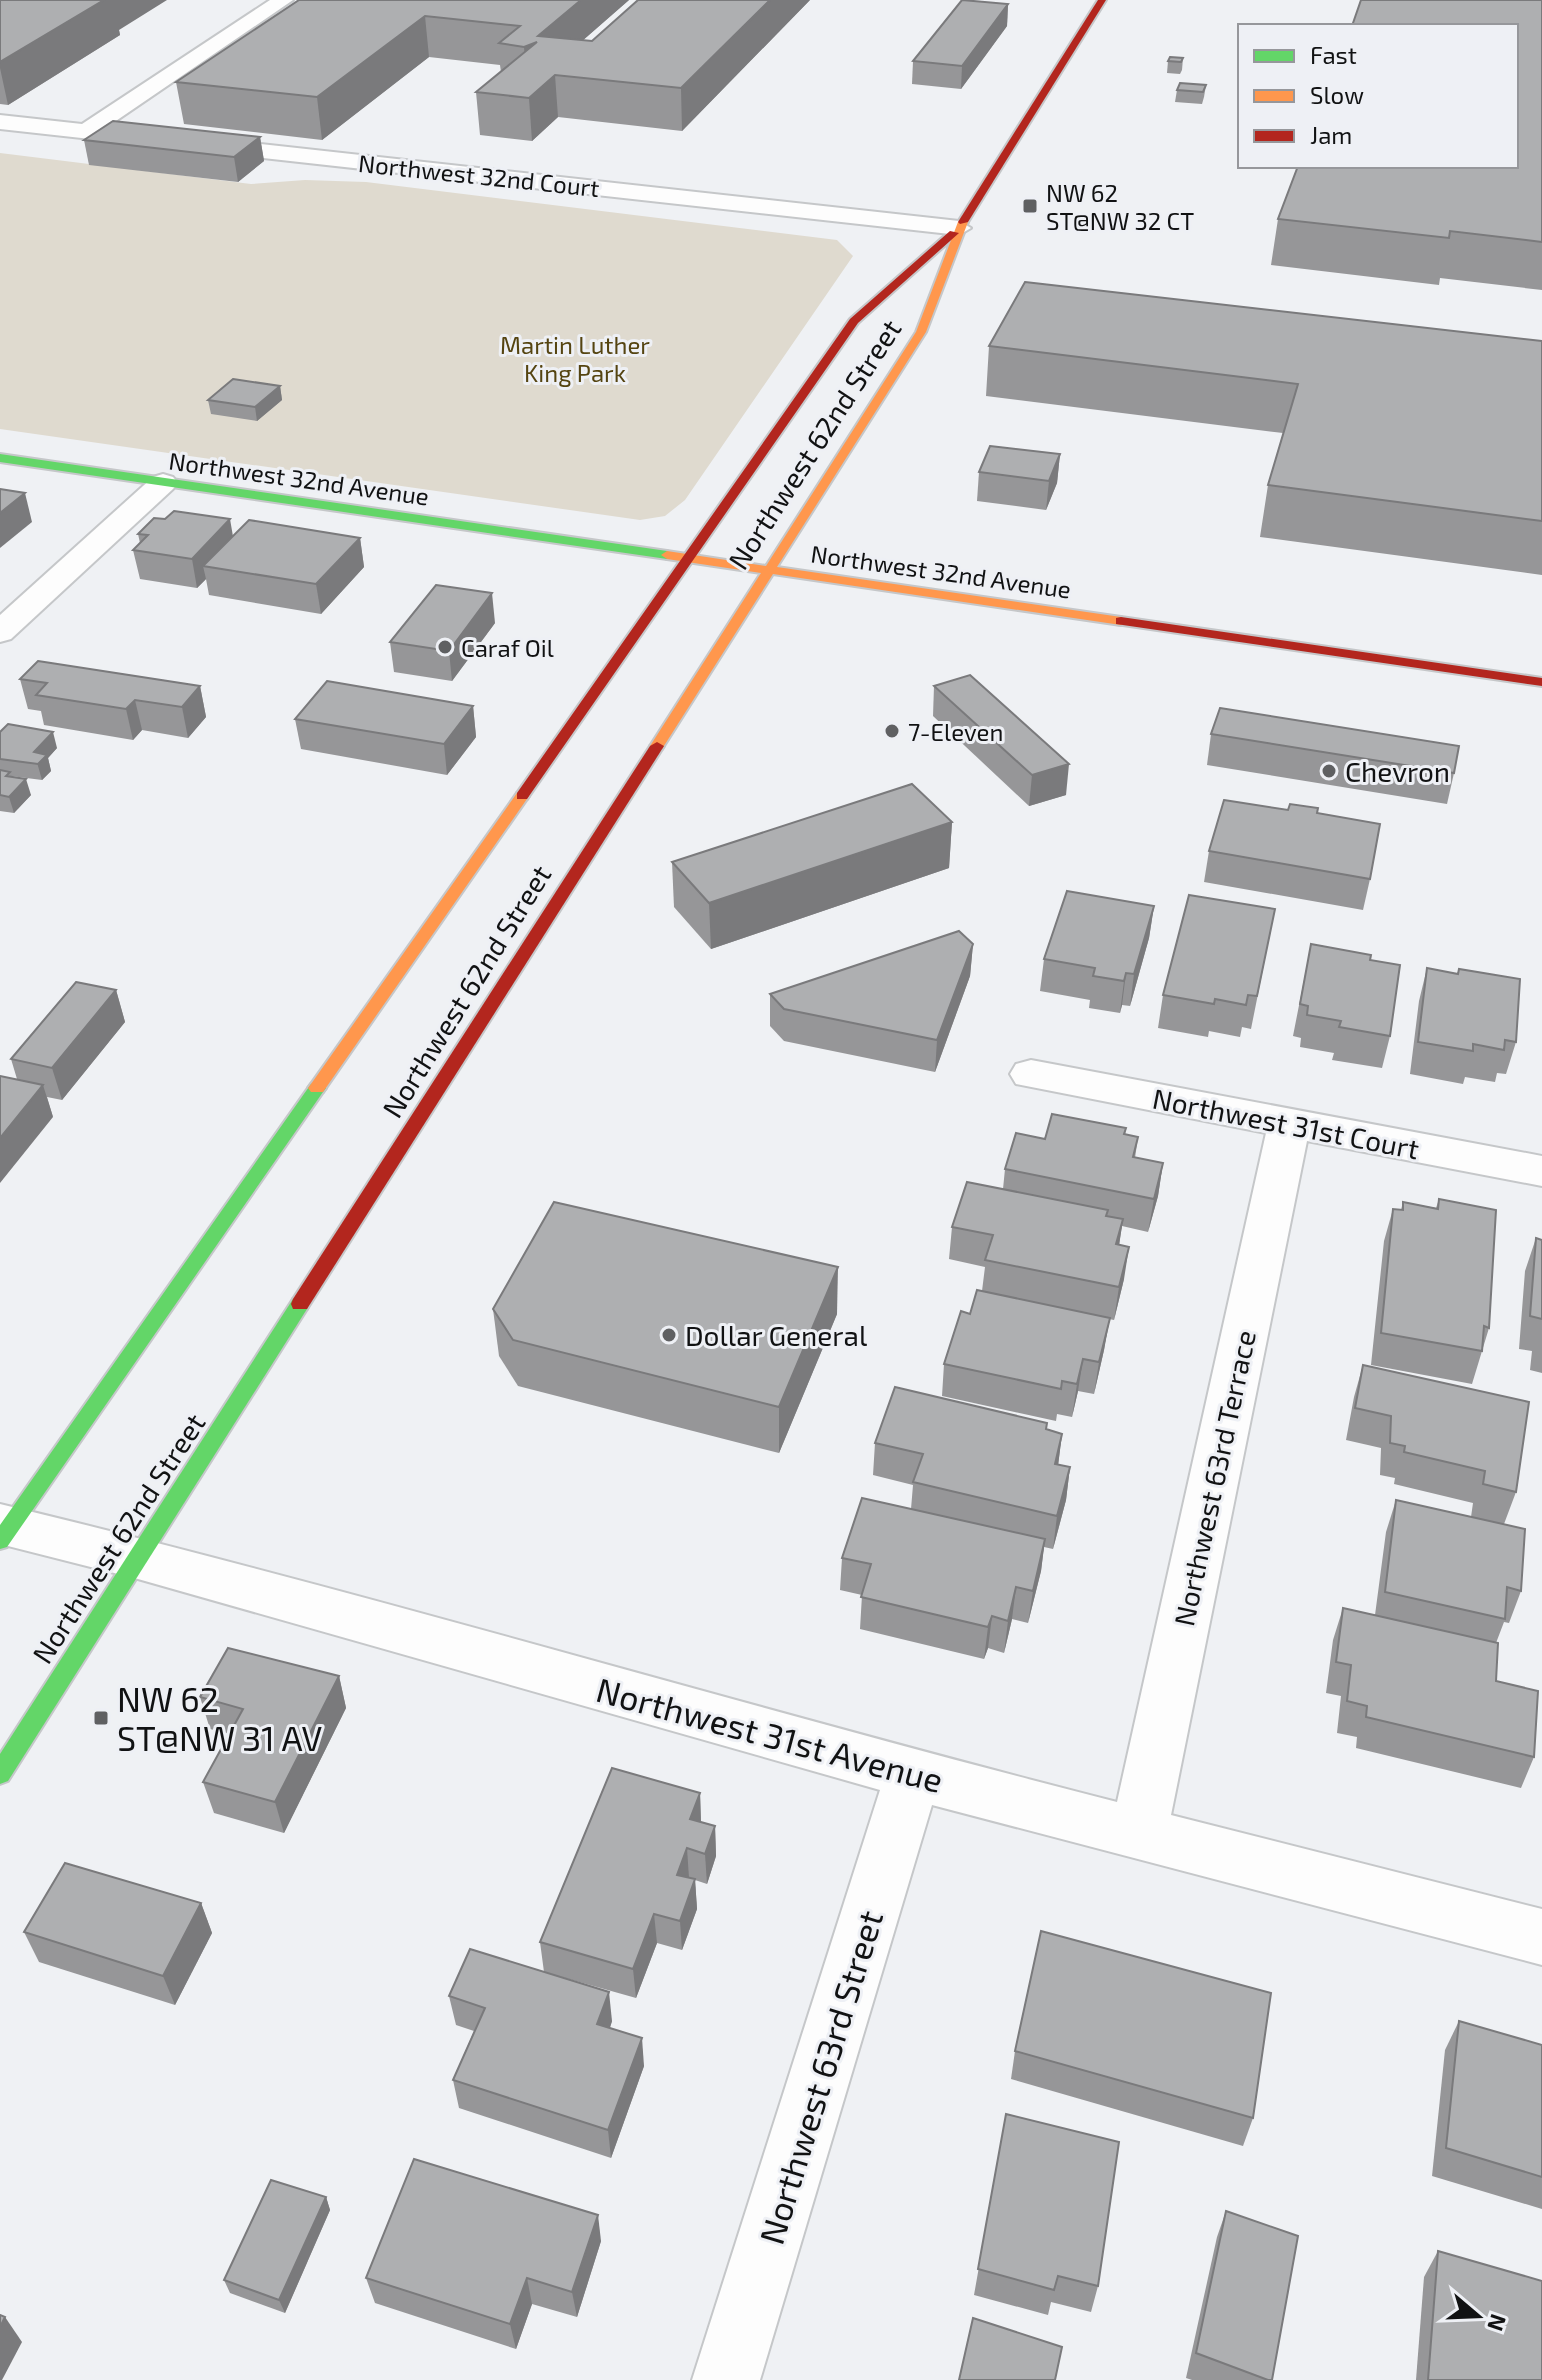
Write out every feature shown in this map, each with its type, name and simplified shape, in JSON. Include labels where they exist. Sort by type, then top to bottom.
[{"type":"main road","name":"Northwest 62nd Street","points":[[0,1774],[921,332],[959,228],[1102,0]]},
{"type":"main road","name":"Northwest 62nd Street","points":[[3,1530],[854,321],[959,228]]},
{"type":"main road","name":"Northwest 32nd Avenue","points":[[0,458],[1542,682]]},
{"type":"street","points":[[87,131],[283,0]]},
{"type":"street","name":"Northwest 32nd Court","points":[[0,122],[959,228]]},
{"type":"street","points":[[0,632],[163,483]]},
{"type":"street","name":"Northwest 31st Court","points":[[1031,1074],[1542,1171]]},
{"type":"street","name":"Northwest 63rd Terrace","points":[[1139,1833],[1289,1123]]},
{"type":"street","name":"Northwest 31st Avenue","points":[[3,1530],[138,1558],[913,1775],[1542,1937]]},
{"type":"street","name":"Northwest 63rd Street","points":[[726,2380],[913,1775]]},
{"type":"green space","name":"Martin Luther King Park","points":[[0,153],[251,184],[305,180],[366,182],[837,240],[853,256],[685,500],[665,516],[640,520],[0,429]]},
{"type":"building","points":[[0,0],[104,0],[0,62]]},
{"type":"building","points":[[299,0],[581,0],[538,36],[592,41],[638,0],[770,0],[681,88],[555,75],[529,98],[476,92],[537,42],[524,47],[499,43],[520,26],[425,16],[317,97],[176,82]]},
{"type":"building","points":[[962,0],[1008,4],[962,66],[913,61]]},
{"type":"building","points":[[1361,0],[1542,0],[1542,242],[1450,231],[1449,238],[1278,219],[1297,168],[1518,168],[1518,24],[1353,24]]},
{"type":"building","points":[[1170,57],[1183,58],[1181,62],[1168,61]]},
{"type":"building","points":[[1180,83],[1206,85],[1203,92],[1177,90]]},
{"type":"building","points":[[113,121],[260,137],[234,157],[84,140]]},
{"type":"building","points":[[1025,282],[1542,341],[1542,521],[1268,485],[1298,384],[989,346]]},
{"type":"building","points":[[233,379],[280,386],[255,407],[208,400]]},
{"type":"building","points":[[990,446],[1060,454],[1049,481],[979,472]]},
{"type":"building","points":[[0,489],[25,493],[0,513]]},
{"type":"building","points":[[174,511],[230,519],[192,559],[133,550],[148,535],[138,534],[154,518],[165,519]]},
{"type":"building","points":[[249,520],[360,538],[316,584],[203,566]]},
{"type":"building","points":[[436,585],[492,593],[449,651],[390,642]]},
{"type":"building","points":[[38,661],[200,686],[182,707],[135,700],[126,709],[36,695],[47,683],[20,679]]},
{"type":"building","points":[[970,675],[1069,764],[1032,775],[934,686]]},
{"type":"building","points":[[327,681],[473,706],[444,744],[295,719]]},
{"type":"building","points":[[1220,708],[1459,746],[1454,773],[1211,734]]},
{"type":"building","points":[[8,724],[53,732],[34,752],[47,755],[38,764],[0,759],[0,732]]},
{"type":"building","points":[[0,770],[10,772],[6,776],[26,779],[9,797],[0,795]]},
{"type":"building","points":[[912,784],[952,822],[709,903],[672,862]]},
{"type":"building","points":[[1224,800],[1288,810],[1290,804],[1318,808],[1317,813],[1380,824],[1370,879],[1209,851]]},
{"type":"building","points":[[1067,891],[1154,906],[1134,974],[1126,973],[1124,981],[1093,976],[1095,968],[1044,959]]},
{"type":"building","points":[[1189,895],[1275,909],[1257,996],[1248,995],[1246,1005],[1215,999],[1214,1004],[1163,995]]},
{"type":"building","points":[[959,931],[973,944],[937,1040],[784,1009],[770,994]]},
{"type":"building","points":[[1311,944],[1371,955],[1370,960],[1400,965],[1390,1036],[1339,1027],[1341,1021],[1307,1015],[1308,1006],[1300,1004]]},
{"type":"building","points":[[1427,968],[1458,974],[1459,969],[1520,979],[1516,1042],[1505,1040],[1504,1050],[1473,1044],[1473,1051],[1418,1042]]},
{"type":"building","points":[[76,982],[116,990],[52,1068],[11,1059]]},
{"type":"building","points":[[0,1076],[43,1085],[0,1138]]},
{"type":"building","points":[[1052,1114],[1126,1128],[1124,1134],[1138,1137],[1133,1157],[1163,1163],[1154,1199],[1005,1169],[1016,1133],[1045,1139]]},
{"type":"building","points":[[967,1182],[1108,1210],[1106,1216],[1123,1219],[1116,1244],[1129,1247],[1119,1287],[985,1260],[993,1235],[952,1227]]},
{"type":"building","points":[[1439,1199],[1496,1210],[1489,1328],[1484,1326],[1482,1351],[1381,1333],[1393,1209],[1403,1210],[1403,1202],[1438,1209]]},
{"type":"building","name":"Dollar General","points":[[554,1202],[838,1267],[779,1407],[513,1340],[493,1309]]},
{"type":"building","points":[[1536,1238],[1542,1240],[1542,1319],[1530,1316]]},
{"type":"building","points":[[977,1290],[1110,1318],[1099,1362],[1083,1359],[1077,1384],[1062,1381],[1061,1389],[944,1364],[961,1311],[970,1314]]},
{"type":"building","points":[[1363,1365],[1529,1402],[1516,1492],[1483,1484],[1485,1471],[1404,1452],[1405,1446],[1390,1443],[1391,1416],[1355,1408]]},
{"type":"building","points":[[895,1387],[1047,1423],[1046,1429],[1062,1434],[1055,1464],[1070,1467],[1057,1516],[913,1482],[923,1454],[875,1443]]},
{"type":"building","points":[[862,1498],[1045,1539],[1033,1591],[1016,1587],[1008,1621],[992,1616],[988,1627],[861,1597],[871,1564],[842,1558]]},
{"type":"building","points":[[1396,1500],[1525,1529],[1521,1591],[1507,1587],[1505,1619],[1385,1592]]},
{"type":"building","points":[[1343,1608],[1498,1643],[1496,1681],[1538,1691],[1534,1757],[1366,1717],[1367,1706],[1347,1701],[1351,1665],[1336,1662]]},
{"type":"building","points":[[228,1648],[339,1676],[275,1802],[203,1782],[243,1709],[200,1697]]},
{"type":"building","points":[[612,1768],[700,1793],[690,1819],[715,1826],[705,1854],[687,1848],[677,1875],[695,1879],[680,1921],[654,1914],[633,1969],[540,1942]]},
{"type":"building","points":[[65,1863],[201,1903],[163,1976],[24,1932]]},
{"type":"building","points":[[1041,1931],[1271,1993],[1253,2118],[1015,2051]]},
{"type":"building","points":[[470,1949],[609,1992],[597,2024],[642,2038],[608,2130],[453,2080],[485,2008],[449,1996]]},
{"type":"building","points":[[1459,2021],[1542,2045],[1542,2177],[1446,2148]]},
{"type":"building","points":[[1006,2114],[1119,2142],[1098,2286],[1058,2276],[1054,2290],[978,2269]]},
{"type":"building","points":[[414,2159],[598,2215],[572,2292],[527,2278],[510,2324],[366,2278]]},
{"type":"building","points":[[271,2180],[326,2197],[279,2300],[224,2280]]},
{"type":"building","points":[[1226,2211],[1298,2236],[1272,2380],[1196,2353]]},
{"type":"building","points":[[1438,2251],[1542,2281],[1542,2380],[1428,2380]]},
{"type":"building","points":[[973,2318],[1062,2347],[1055,2380],[959,2380]]},
{"type":"traffic: fast","points":[[0,458],[667,555]]},
{"type":"traffic: fast","points":[[0,1541],[317,1088]]},
{"type":"traffic: fast","points":[[0,1774],[300,1304]]},
{"type":"traffic: slow","points":[[657,746],[921,332],[963,222]]},
{"type":"traffic: slow","points":[[667,555],[1121,621]]},
{"type":"traffic: slow","points":[[317,1088],[522,796]]},
{"type":"traffic: jam","points":[[963,222],[1102,0]]},
{"type":"traffic: jam","points":[[522,796],[854,321],[954,233]]},
{"type":"traffic: jam","points":[[1121,621],[1542,682]]},
{"type":"traffic: jam","points":[[300,1304],[657,746]]},
{"type":"place","name":"NW 62 ST@NW 32 CT","points":[[1030,206]]},
{"type":"place","name":"Caraf Oil","points":[[445,647]]},
{"type":"place","name":"7-Eleven","points":[[892,731]]},
{"type":"place","name":"Chevron","points":[[1329,771]]},
{"type":"place","name":"Dollar General","points":[[669,1335]]},
{"type":"place","name":"NW 62 ST@NW 31 AV","points":[[101,1718]]}]
